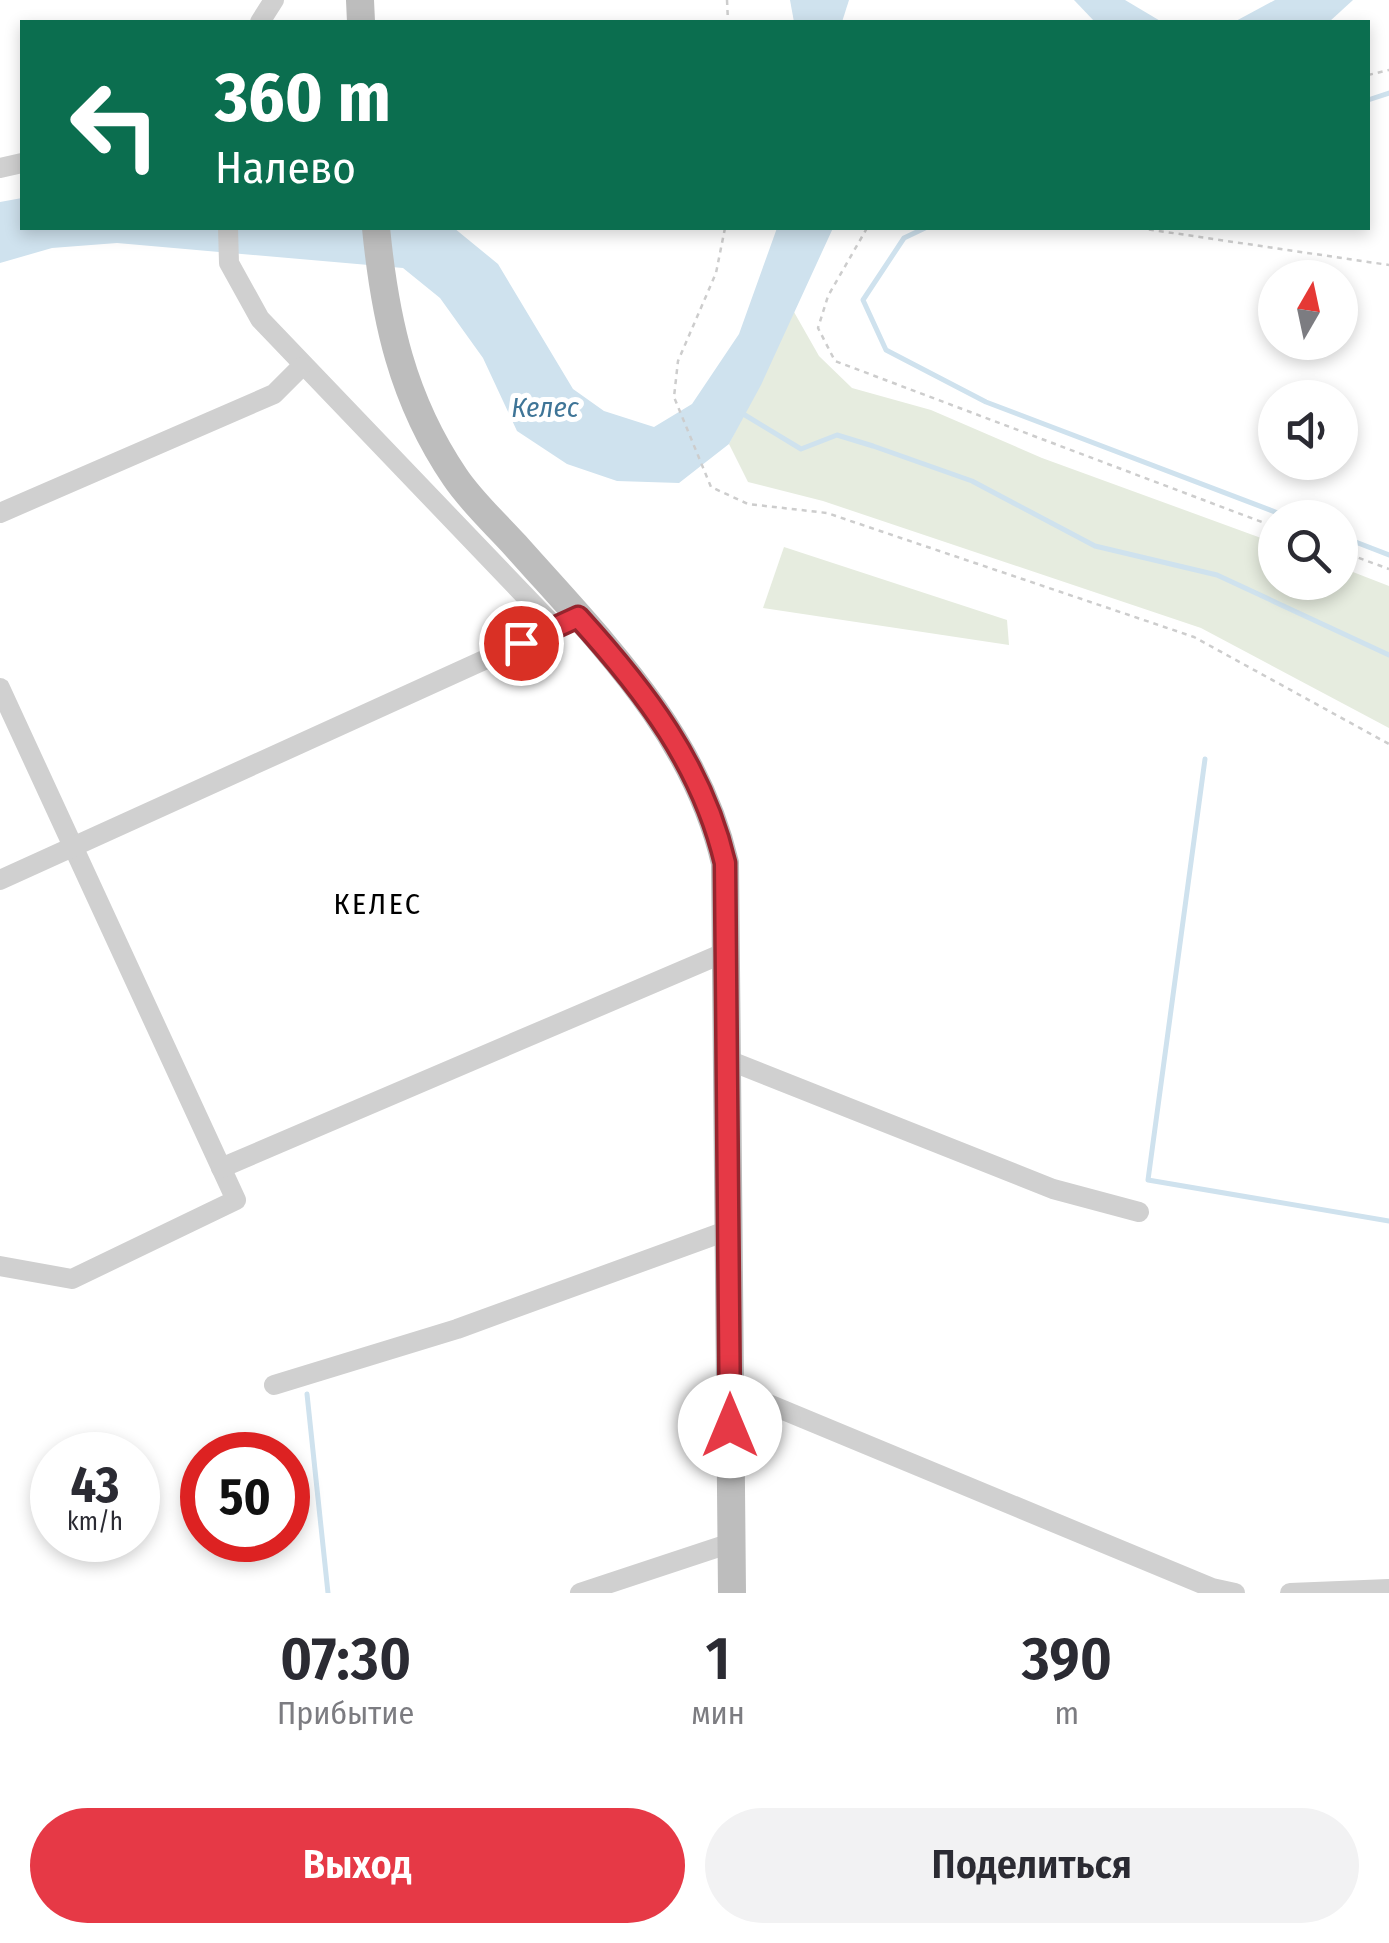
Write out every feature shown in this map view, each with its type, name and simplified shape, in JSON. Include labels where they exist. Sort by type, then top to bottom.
[{"type":"main road","points":[[376,230],[384,311],[420,417],[466,490],[567,622],[638,683],[692,768],[714,814],[725,863],[732,1593]]},
{"type":"street","points":[[0,880],[567,622],[441,510],[301,367],[260,318],[229,263],[228,230]]},
{"type":"street","points":[[0,513],[274,394],[301,367]]},
{"type":"street","points":[[441,510],[466,490]]},
{"type":"street","points":[[0,688],[236,1200],[72,1279],[0,1266]]},
{"type":"street","points":[[221,1168],[726,952]]},
{"type":"street","points":[[728,1060],[1053,1189],[1139,1212]]},
{"type":"street","points":[[274,1385],[458,1329],[729,1230]]},
{"type":"street","points":[[730,1388],[1212,1588],[1234,1593]]},
{"type":"street","points":[[580,1593],[731,1542]]},
{"type":"street","points":[[1290,1593],[1389,1589]]},
{"type":"path","points":[[725,230],[716,273],[678,361],[674,396],[711,487],[748,504],[827,513],[1194,637],[1389,744]]},
{"type":"path","points":[[867,230],[828,296],[818,328],[834,362],[1258,521]]},
{"type":"path","points":[[1152,230],[1389,266]]},
{"type":"path","points":[[1358,558],[1389,570]]},
{"type":"shaded area","points":[[794,312],[819,356],[852,388],[931,410],[1042,458],[1258,537],[1258,600],[1358,600],[1358,574],[1389,586],[1389,728],[1201,628],[823,501],[748,482],[729,444]]},
{"type":"shaded area","points":[[784,547],[1007,620],[1009,645],[763,608]]},
{"type":"water","points":[[790,0],[849,0],[843,20],[794,20]]},
{"type":"water","points":[[1074,0],[1125,0],[1159,20],[1093,20]]},
{"type":"water","points":[[1275,0],[1353,0],[1331,20],[1238,20]]},
{"type":"water","name":"Келес","points":[[20,198],[20,230],[456,230],[498,264],[573,389],[604,411],[654,427],[692,404],[739,334],[776,230],[832,230],[761,385],[729,444],[679,483],[617,481],[567,464],[517,431],[483,358],[440,298],[403,268],[117,243],[52,248],[0,263],[0,202]]},
{"type":"waterway","points":[[1370,99],[1389,93]]},
{"type":"waterway","points":[[921,230],[904,238],[863,300],[886,350],[986,402],[1258,505]]},
{"type":"waterway","points":[[740,412],[801,449],[837,435],[972,481],[1095,546],[1217,575],[1389,655]]},
{"type":"waterway","points":[[1358,543],[1389,555]]},
{"type":"waterway","points":[[1205,759],[1148,1180],[1389,1221]]},
{"type":"waterway","points":[[307,1394],[328,1593]]},
{"type":"district","name":"КЕЛЕС","points":[[378,904]]},
{"type":"route","points":[[521,643],[578,617],[638,683],[692,768],[714,814],[725,863],[730,1426]]}]
